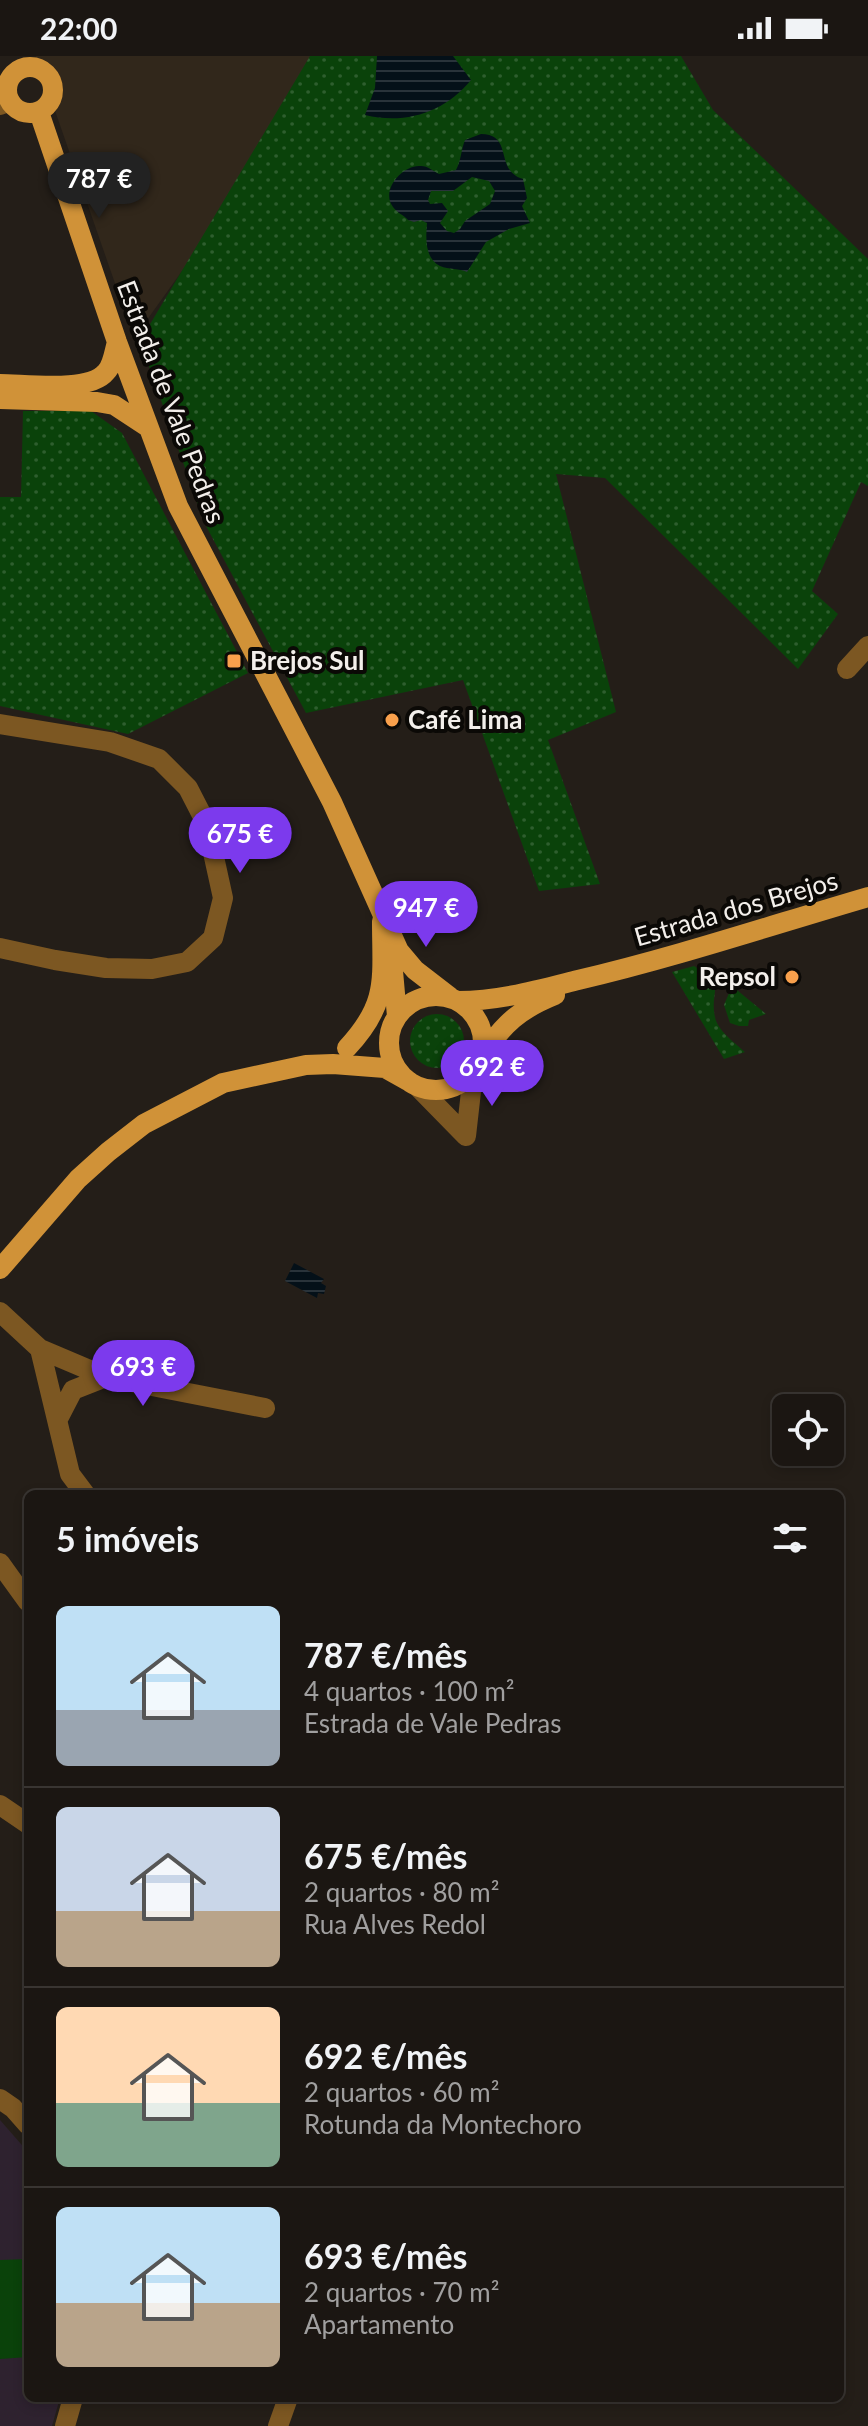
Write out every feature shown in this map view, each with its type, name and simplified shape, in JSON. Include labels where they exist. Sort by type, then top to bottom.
[{"type":"main road","points":[[19,63],[38,69],[50,78],[53,86],[51,102],[39,112],[19,110],[5,103],[8,86],[19,63]]},
{"type":"main road","name":"Estrada de Vale Pedras","points":[[39,112],[117,342],[178,506],[332,802],[399,951],[415,970],[454,999]]},
{"type":"main road","points":[[0,384],[72,385],[99,380],[109,369],[117,342]]},
{"type":"main road","points":[[0,399],[114,405],[149,428]]},
{"type":"main road","name":"Estrada dos Brejos","points":[[454,999],[483,1001],[507,997],[618,971],[868,897]]},
{"type":"main road","points":[[347,1048],[371,1020],[379,999],[383,972],[382,917]]},
{"type":"main road","name":"Estrada de Vale Pedras","points":[[382,917],[391,952],[393,1023]]},
{"type":"main road","name":"Estrada dos Brejos","points":[[477,1066],[502,1026],[532,1005],[618,971]]},
{"type":"main road","points":[[0,1269],[78,1179],[108,1152],[144,1124],[223,1083],[306,1065],[333,1064],[385,1068],[415,1085],[442,1090],[455,1087],[477,1066],[484,1039],[480,1024],[468,1007],[454,999],[429,995],[413,1000],[393,1023],[347,1048],[306,1065]]},
{"type":"main road","points":[[393,1023],[391,1057],[398,1071],[415,1085]]},
{"type":"street","points":[[847,669],[868,646]]},
{"type":"street","points":[[0,724],[110,742],[159,759],[188,788],[207,825],[223,898],[213,938],[187,962],[152,969],[106,968],[0,948]]},
{"type":"street","points":[[415,1085],[466,1136],[477,1066]]},
{"type":"street","points":[[0,1312],[40,1349],[106,1377],[265,1408]]},
{"type":"street","points":[[40,1349],[70,1474],[82,1490]]},
{"type":"street","points":[[58,1419],[73,1390],[106,1377]]},
{"type":"street","points":[[0,1563],[24,1596]]},
{"type":"street","points":[[0,1805],[24,1821]]},
{"type":"street","points":[[0,2099],[24,2120]]},
{"type":"street","points":[[65,2426],[72,2402]]},
{"type":"street","points":[[278,2426],[287,2402]]},
{"type":"shaded area","points":[[36,56],[336,56],[134,338]]},
{"type":"shaded area","points":[[377,56],[453,56],[471,80],[449,100],[424,113],[395,118],[365,115],[375,88]]},
{"type":"shaded area","points":[[481,134],[497,140],[509,169],[523,179],[527,198],[522,206],[530,223],[509,229],[486,242],[467,272],[443,267],[431,258],[427,247],[427,223],[408,220],[393,207],[389,193],[395,179],[414,166],[426,167],[439,174],[456,170],[465,140]],"holes":[[[472,177],[489,181],[495,191],[490,204],[465,221],[454,233],[447,231],[440,223],[448,211],[442,203],[430,204],[431,191],[453,191]]]},
{"type":"shaded area","points":[[294,1263],[324,1279],[321,1283],[326,1286],[324,1294],[318,1293],[317,1298],[285,1281]]},
{"type":"shaded area","points":[[0,2120],[24,2147],[24,2402],[59,2402],[52,2426],[0,2426]]},
{"type":"green space","points":[[310,56],[681,56],[713,110],[868,259],[868,486],[861,482],[812,591],[838,614],[798,669],[605,478],[556,474],[616,712],[548,740],[600,884],[539,891],[463,680],[306,713],[205,524],[140,341]]},
{"type":"green space","points":[[23,411],[91,411],[122,433],[248,673],[128,734],[0,706],[0,497],[21,497]]},
{"type":"green space","points":[[694,966],[714,984],[715,1017],[719,1027],[745,1052],[724,1059],[672,972]]},
{"type":"green space","points":[[732,986],[766,1014],[749,1020],[748,1026],[730,1023],[724,1005]]},
{"type":"green space","points":[[437,1014],[456,1022],[464,1041],[456,1060],[437,1068],[418,1060],[410,1041],[418,1022]]},
{"type":"green space","points":[[24,2259],[24,2357],[0,2359],[0,2260]]},
{"type":"place","name":"Brejos Sul","points":[[234,661]]},
{"type":"place","name":"Café Lima","points":[[392,720]]},
{"type":"place","name":"Repsol","points":[[792,977]]}]
